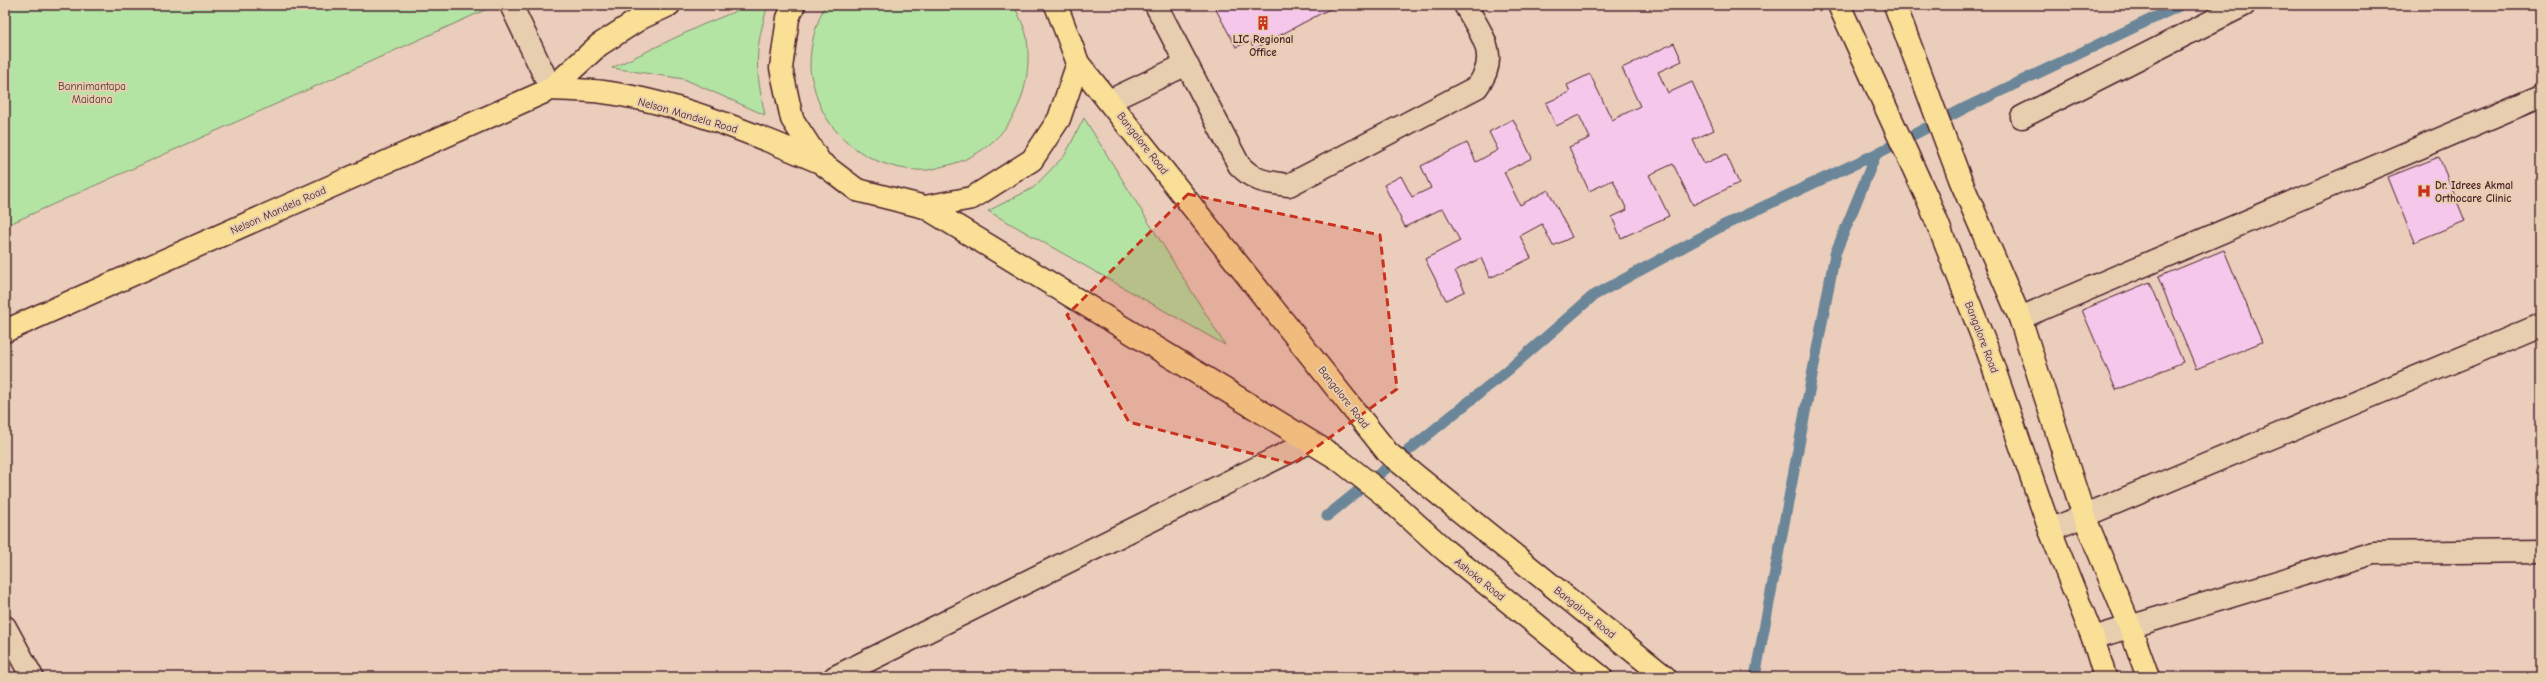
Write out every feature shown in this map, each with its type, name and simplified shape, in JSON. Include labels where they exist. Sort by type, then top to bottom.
[{"type":"main road","name":"Nelson Mandela Road","points":[[5,331],[551,90],[599,45],[641,18],[669,5]]},
{"type":"main road","points":[[794,5],[788,18],[781,68],[792,119],[820,162],[858,190],[925,207],[972,198],[1032,160],[1058,119],[1078,62]]},
{"type":"main road","name":"Bangalore Road","points":[[1056,5],[1078,62],[1388,453],[1665,677]]},
{"type":"main road","name":"Bangalore Road","points":[[1839,5],[1929,202],[1986,346],[2050,530],[2093,638],[2105,677]]},
{"type":"main road","points":[[1895,5],[1960,179],[2020,318],[2084,516],[2130,626],[2148,677]]},
{"type":"main road","name":"Nelson Mandela Road","points":[[551,90],[602,92],[652,102],[756,135],[820,162]]},
{"type":"main road","name":"Ashoka Road","points":[[925,207],[1309,442],[1338,458],[1383,494],[1446,552],[1601,677]]},
{"type":"street","points":[[511,5],[551,90]]},
{"type":"street","points":[[1156,5],[1239,165],[1250,176],[1265,182],[1289,185],[1477,87],[1485,78],[1489,62],[1488,47],[1465,5]]},
{"type":"street","points":[[2022,117],[2244,5]]},
{"type":"street","points":[[1109,101],[1187,64]]},
{"type":"street","points":[[2020,318],[2541,96]]},
{"type":"street","points":[[2050,530],[2541,325]]},
{"type":"street","points":[[835,677],[1309,442]]},
{"type":"street","points":[[2093,638],[2373,553],[2541,551]]},
{"type":"street","points":[[5,627],[12,653],[32,677]]},
{"type":"highlighted area","points":[[1188,194],[1380,235],[1397,389],[1293,464],[1129,422],[1067,315]]},
{"type":"green space","name":"Bannimantapa Maidana","points":[[5,5],[496,5],[5,226]]},
{"type":"green space","points":[[751,5],[768,5],[763,21],[758,48],[759,85],[765,115],[684,79],[612,68],[702,25]]},
{"type":"green space","points":[[825,5],[1014,5],[1024,26],[1027,39],[1028,60],[1026,80],[1021,100],[1012,117],[1001,133],[987,147],[969,157],[949,165],[931,170],[909,169],[872,159],[856,149],[841,136],[829,122],[820,105],[814,87],[810,66],[812,42]]},
{"type":"green space","points":[[1084,118],[1225,345],[988,211],[1033,188],[1065,155]]},
{"type":"building","name":"LIC Regional Office","points":[[1214,6],[1335,6],[1254,49],[1250,41],[1236,47]]},
{"type":"building","points":[[1674,43],[1682,61],[1658,72],[1668,93],[1692,82],[1714,130],[1693,140],[1704,164],[1726,154],[1739,183],[1693,205],[1673,164],[1649,175],[1669,216],[1621,238],[1612,217],[1627,210],[1613,180],[1589,191],[1569,147],[1590,138],[1579,115],[1556,126],[1546,103],[1570,92],[1567,85],[1590,74],[1612,120],[1640,106],[1622,68]]},
{"type":"building","points":[[1513,119],[1532,158],[1504,172],[1520,205],[1548,190],[1572,237],[1553,246],[1542,224],[1520,236],[1531,258],[1490,278],[1481,258],[1455,271],[1465,291],[1446,300],[1425,259],[1460,241],[1443,208],[1405,227],[1384,185],[1401,176],[1412,197],[1431,188],[1421,166],[1467,143],[1476,162],[1498,150],[1489,132]]},
{"type":"building","points":[[2439,157],[2465,221],[2414,242],[2388,177]]},
{"type":"building","points":[[2224,250],[2262,342],[2196,369],[2158,277]]},
{"type":"building","points":[[2150,282],[2183,362],[2116,390],[2082,310]]},
{"type":"waterway","points":[[1327,516],[1507,371],[1593,296],[1722,226],[1876,154],[1967,107],[2181,5]]},
{"type":"waterway","points":[[1755,677],[1835,254],[1876,154]]},
{"type":"place","name":"LIC Regional Office","points":[[1263,23]]},
{"type":"place","name":"Dr. Idrees Akmal Orthocare Clinic","points":[[2424,191]]}]
